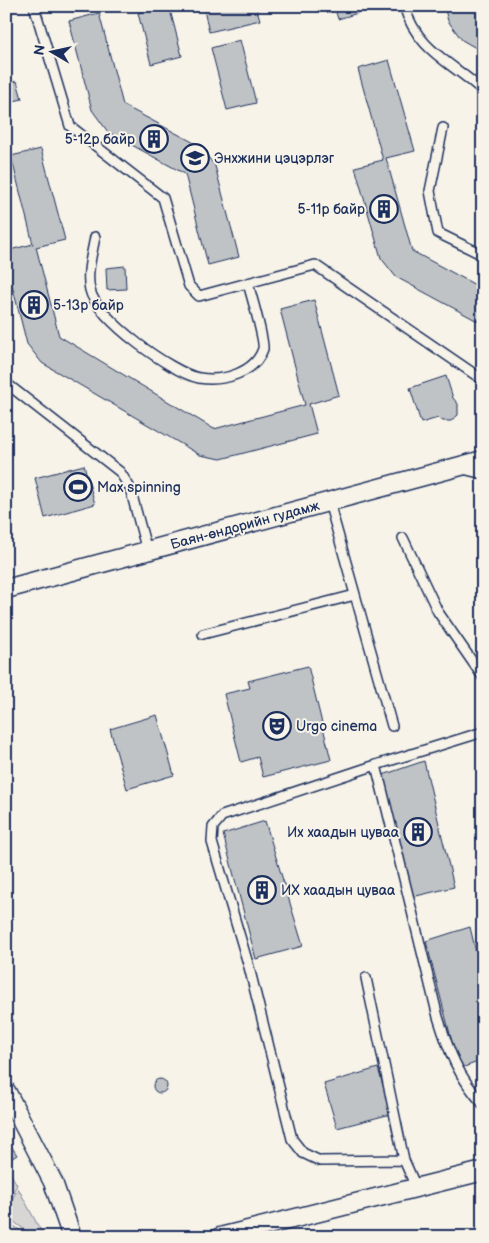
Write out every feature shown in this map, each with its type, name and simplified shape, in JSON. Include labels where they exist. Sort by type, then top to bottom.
[{"type":"street","name":"Баян-өндорийн гудамж","points":[[6,589],[483,460]]},
{"type":"street","points":[[6,1092],[53,1182],[72,1237]]},
{"type":"street","points":[[220,1237],[483,1170]]},
{"type":"lane","points":[[34,6],[70,126],[163,198],[192,291],[199,296],[315,264],[483,380]]},
{"type":"lane","points":[[404,6],[408,20],[431,52],[483,91]]},
{"type":"lane","points":[[443,128],[430,191],[438,233],[483,254]]},
{"type":"lane","points":[[95,237],[89,271],[90,291],[103,314],[126,335],[168,363],[199,378],[236,375],[256,364],[264,347],[248,283]]},
{"type":"lane","points":[[6,383],[120,472],[130,488],[147,552]]},
{"type":"lane","points":[[455,468],[483,474]]},
{"type":"lane","points":[[329,502],[392,726]]},
{"type":"lane","points":[[403,538],[438,612],[483,676]]},
{"type":"lane","points":[[203,634],[355,595]]},
{"type":"lane","points":[[404,1160],[320,1161],[304,1153],[292,1139],[249,967],[212,842],[213,827],[222,816],[483,732]]},
{"type":"lane","points":[[376,765],[438,1017],[451,1058],[466,1086],[483,1104]]},
{"type":"lane","points":[[366,978],[404,1160],[416,1187]]},
{"type":"shaded area","points":[[6,1165],[17,1185],[6,1203]]},
{"type":"shaded area","points":[[18,1188],[44,1237],[34,1237],[9,1218],[7,1208]]},
{"type":"shaded area","points":[[7,1221],[29,1237],[6,1237]]},
{"type":"building","points":[[169,6],[182,56],[151,64],[138,13]]},
{"type":"building","points":[[203,6],[256,6],[260,20],[209,32]]},
{"type":"building","points":[[334,6],[356,6],[358,13],[338,19]]},
{"type":"building","points":[[444,6],[478,6],[480,13],[483,15],[483,52],[462,40],[448,21]]},
{"type":"building","name":"5-12р байр","points":[[99,13],[123,105],[200,146],[215,166],[239,257],[208,265],[185,174],[108,132],[92,110],[69,21]]},
{"type":"building","points":[[240,40],[256,103],[227,110],[211,48]]},
{"type":"building","name":"5-11р байр","points":[[389,60],[415,151],[386,158],[412,251],[483,289],[483,324],[396,277],[381,258],[355,167],[383,160],[358,69]]},
{"type":"building","points":[[17,81],[22,99],[6,103],[6,84]]},
{"type":"building","name":"5-13р байр","points":[[41,149],[65,240],[36,247],[59,336],[214,429],[305,405],[280,309],[314,300],[339,395],[309,404],[317,434],[221,459],[200,455],[42,363],[27,344],[6,261],[6,251],[33,244],[11,156]]},
{"type":"building","points":[[125,266],[126,289],[107,290],[106,268]]},
{"type":"building","points":[[446,376],[453,398],[458,404],[458,415],[451,421],[443,421],[438,418],[421,423],[410,388]]},
{"type":"building","points":[[84,465],[95,504],[45,518],[35,478]]},
{"type":"building","name":"Urgo cinema","points":[[308,666],[331,760],[263,777],[258,757],[241,762],[224,694],[250,688],[248,681]]},
{"type":"building","points":[[157,715],[174,775],[127,789],[110,729]]},
{"type":"building","name":"Их хаадын цуваа","points":[[424,761],[454,887],[412,897],[380,776]]},
{"type":"building","name":"ИХ хаадын цуваа","points":[[265,821],[303,946],[256,959],[223,834]]},
{"type":"building","points":[[470,927],[483,982],[483,1060],[459,1069],[426,941]]},
{"type":"building","points":[[378,1068],[391,1114],[337,1128],[324,1084]]},
{"type":"building","points":[[157,1079],[163,1079],[167,1086],[163,1093],[157,1093],[153,1089],[153,1083]]},
{"type":"building","points":[[9,1143],[17,1155],[9,1160],[6,1155],[6,1145]]},
{"type":"place","name":"5-12р байр","points":[[154,139]]},
{"type":"place","name":"Энхжини цэцэрлэг","points":[[195,158]]},
{"type":"place","name":"5-11р байр","points":[[384,209]]},
{"type":"place","name":"5-13р байр","points":[[34,305]]},
{"type":"place","name":"Max spinning","points":[[78,487]]},
{"type":"place","name":"Urgo cinema","points":[[277,726]]},
{"type":"place","name":"Их хаадын цуваа","points":[[418,832]]},
{"type":"place","name":"ИХ хаадын цуваа","points":[[262,890]]}]
